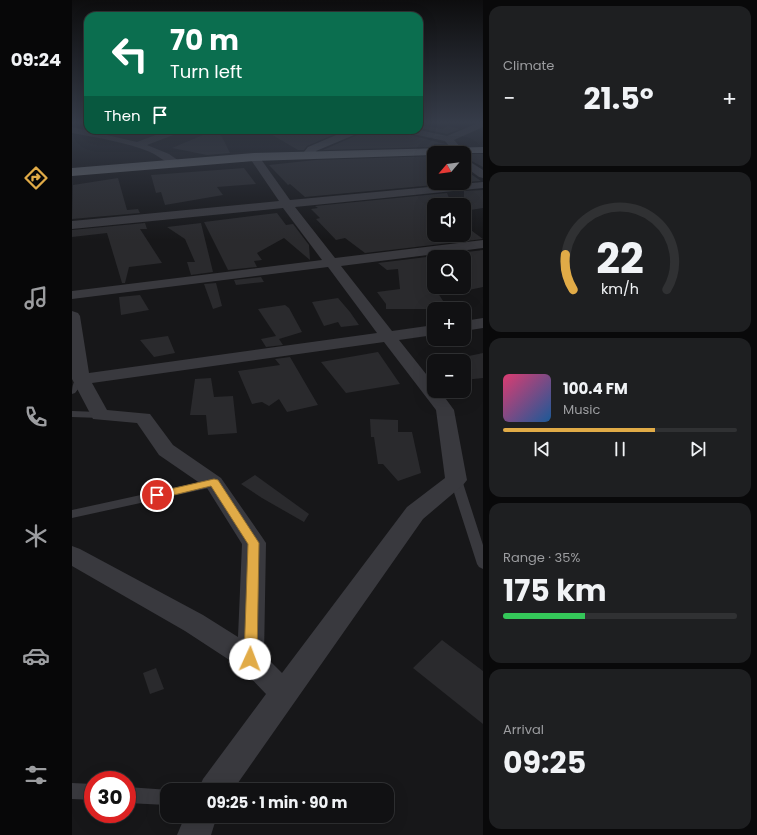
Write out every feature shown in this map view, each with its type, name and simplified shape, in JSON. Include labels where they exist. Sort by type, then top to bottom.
[{"type":"highway","points":[[72,172],[194,162]]},
{"type":"street","points":[[219,783],[415,513],[456,480],[445,410],[287,205],[257,162]]},
{"type":"street","points":[[471,165],[483,175]]},
{"type":"street","points":[[72,225],[483,186]]},
{"type":"street","points":[[72,295],[483,244]]},
{"type":"street","points":[[72,316],[77,385],[100,415],[143,418],[166,450],[214,482],[254,543],[250,659]]},
{"type":"street","points":[[471,325],[483,323]]},
{"type":"street","points":[[77,385],[427,331]]},
{"type":"street","points":[[72,555],[194,623],[250,659],[283,693]]},
{"type":"street","points":[[194,835],[198,823]]},
{"type":"lane","points":[[72,414],[100,415]]},
{"type":"lane","points":[[456,480],[483,564]]},
{"type":"lane","points":[[72,514],[214,482]]},
{"type":"lane","points":[[72,791],[84,792]]},
{"type":"lane","points":[[136,795],[160,797]]},
{"type":"building","points":[[297,162],[427,162],[427,186],[305,197],[290,184],[288,185],[269,165]]},
{"type":"building","points":[[473,162],[483,162],[483,167]]},
{"type":"building","points":[[244,168],[256,184],[217,187],[223,195],[165,205],[161,192],[156,193],[151,175]]},
{"type":"building","points":[[471,174],[481,181],[471,182]]},
{"type":"building","points":[[118,178],[127,210],[138,209],[140,213],[72,219],[73,185]]},
{"type":"building","points":[[483,190],[483,208],[471,210],[471,198],[464,198],[464,191]]},
{"type":"building","points":[[447,193],[449,198],[427,198],[427,242],[458,242],[365,253],[345,238],[336,240],[316,219],[320,218],[311,209],[318,208],[315,206]]},
{"type":"building","points":[[277,213],[286,225],[293,224],[309,245],[310,260],[284,238],[257,253],[262,260],[254,261],[257,267],[228,270],[204,222]]},
{"type":"building","points":[[145,223],[147,229],[140,229],[162,263],[129,267],[125,283],[122,283],[107,233],[72,237],[72,230]]},
{"type":"building","points":[[201,223],[213,272],[191,275],[187,262],[195,262],[185,239],[167,227]]},
{"type":"building","points":[[471,230],[483,239],[471,240]]},
{"type":"building","points":[[483,250],[483,287],[471,290],[471,251]]},
{"type":"building","points":[[427,257],[427,294],[439,294],[444,302],[427,302],[427,309],[386,309],[386,304],[377,292],[400,289],[398,269],[387,270],[378,263]]},
{"type":"building","points":[[261,277],[264,282],[236,285],[234,280]]},
{"type":"building","points":[[216,283],[222,306],[213,309],[204,284]]},
{"type":"building","points":[[140,295],[149,310],[121,315],[119,297]]},
{"type":"building","points":[[338,298],[359,325],[341,327],[338,322],[324,326],[312,302]]},
{"type":"building","points":[[285,305],[289,308],[302,332],[279,339],[283,345],[266,347],[261,339],[276,336],[258,309]]},
{"type":"building","points":[[168,336],[175,353],[154,357],[140,340]]},
{"type":"building","points":[[378,352],[400,384],[346,393],[321,362]]},
{"type":"building","points":[[483,353],[483,378],[471,379],[471,356]]},
{"type":"building","points":[[290,357],[318,405],[287,412],[279,399],[269,406],[262,402],[252,404],[238,371],[280,365],[275,359]]},
{"type":"building","points":[[211,378],[214,397],[233,396],[237,433],[208,435],[206,415],[190,415],[195,379]]},
{"type":"building","points":[[370,419],[398,420],[398,432],[412,432],[421,473],[398,481],[383,464],[378,464],[374,437],[371,437]]},
{"type":"building","points":[[255,475],[309,514],[304,522],[241,484]]},
{"type":"building","points":[[442,640],[483,671],[483,724],[413,668]]},
{"type":"building","points":[[156,668],[164,689],[150,694],[143,673]]},
{"type":"route","points":[[157,495],[214,482],[254,543],[250,659]]}]
